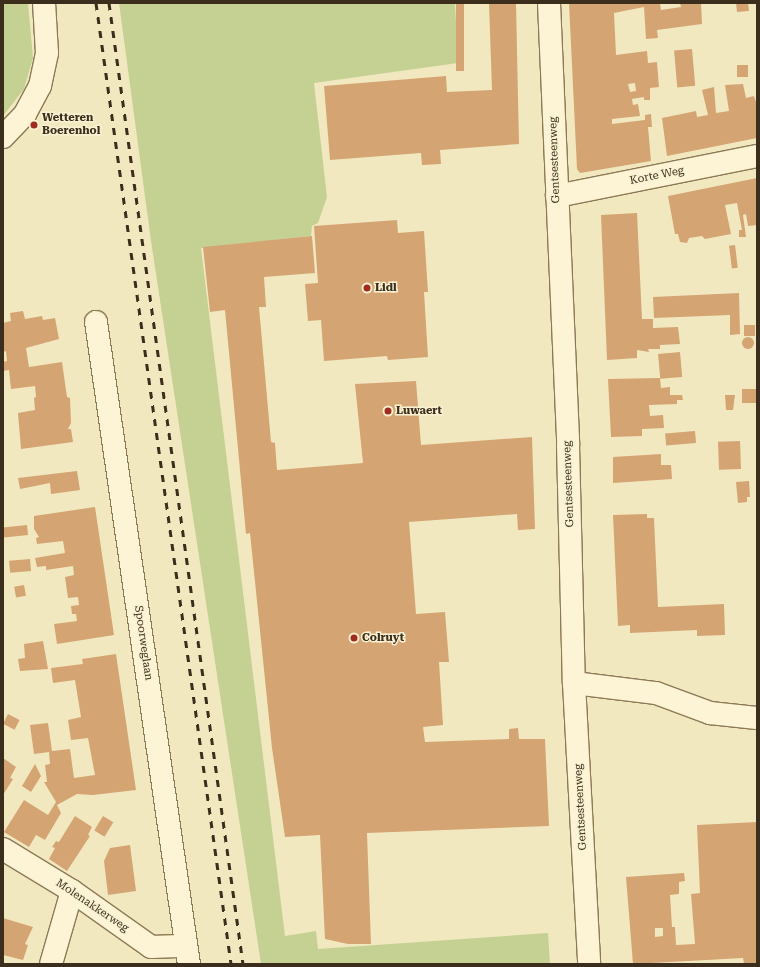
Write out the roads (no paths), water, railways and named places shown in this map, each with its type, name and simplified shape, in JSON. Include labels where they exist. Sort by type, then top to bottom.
[{"type":"street","points":[[3,138],[25,114],[38,90],[47,53],[44,3]]},
{"type":"street","name":"Gentsesteenweg","points":[[549,3],[568,445],[574,683],[588,964]]},
{"type":"street","name":"Korte Weg","points":[[557,196],[757,156]]},
{"type":"street","name":"Spoorweglaan","points":[[96,322],[187,955]]},
{"type":"street","points":[[574,683],[656,693],[710,713],[757,718]]},
{"type":"street","name":"Molenakkerweg","points":[[3,848],[72,891],[151,947],[187,955]]},
{"type":"street","points":[[51,964],[72,891]]},
{"type":"railway","points":[[96,3],[231,964]]},
{"type":"railway","points":[[109,3],[243,964]]},
{"type":"place","name":"Wetteren Boerenhol","points":[[34,125]]},
{"type":"place","name":"Lidl","points":[[367,288]]},
{"type":"place","name":"Luwaert","points":[[388,411]]},
{"type":"place","name":"Colruyt","points":[[354,638]]}]
